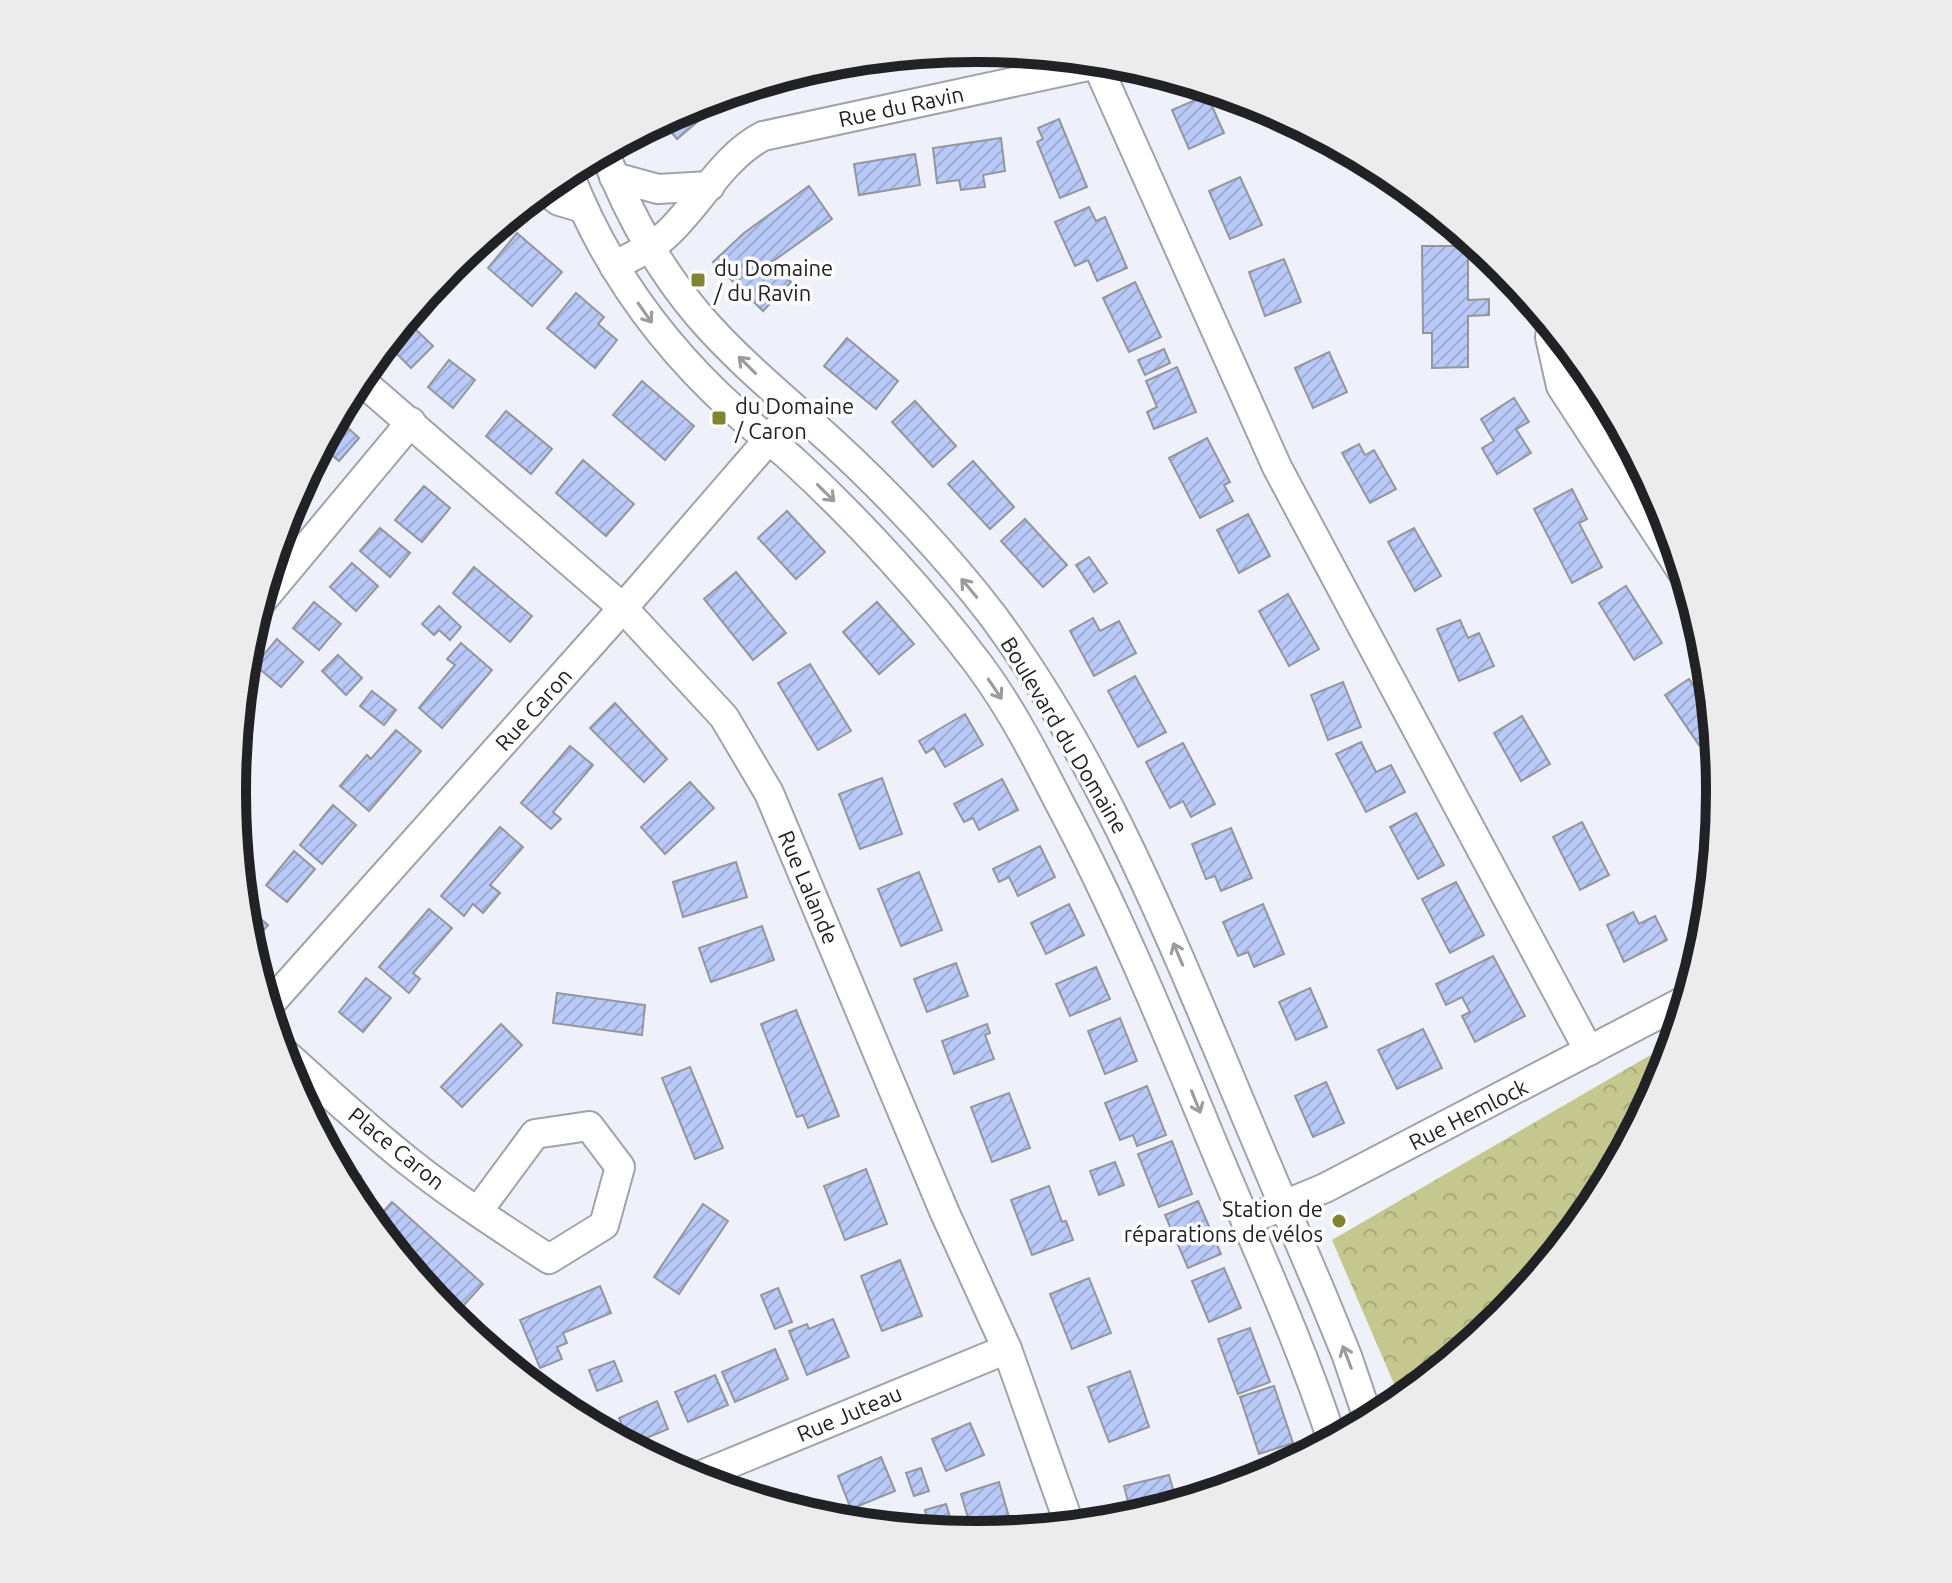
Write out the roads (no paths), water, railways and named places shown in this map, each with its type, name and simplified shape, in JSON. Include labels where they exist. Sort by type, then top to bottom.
[{"type":"street","name":"Rue du Ravin","points":[[614,266],[668,233],[735,156],[763,136],[1072,68]]},
{"type":"street","points":[[1106,74],[1277,467],[1589,1051]]},
{"type":"street","points":[[609,164],[658,189],[710,186]]},
{"type":"street","name":"Boulevard du Domaine","points":[[609,164],[650,246],[702,319],[756,375],[881,491],[954,570],[995,620],[1038,684],[1108,805],[1140,868],[1347,1356],[1365,1408]]},
{"type":"street","name":"Boulevard du Domaine","points":[[573,184],[614,266],[669,344],[733,410],[848,515],[923,596],[981,668],[1010,712],[1095,869],[1151,994],[1305,1364],[1328,1430]]},
{"type":"street","points":[[554,197],[583,208]]},
{"type":"street","points":[[1551,343],[1561,386],[1659,537]]},
{"type":"street","name":"Rue Lalande","points":[[369,387],[623,608],[724,717],[769,793],[944,1211],[1007,1349],[1066,1515]]},
{"type":"street","name":"Rue Caron","points":[[276,997],[623,608],[795,409]]},
{"type":"street","points":[[277,582],[411,422]]},
{"type":"street","name":"Rue Hemlock","points":[[1246,1221],[1325,1188],[1673,1007]]},
{"type":"street","name":"Place Caron","points":[[300,1067],[412,1164],[478,1211],[549,1259],[604,1225],[620,1167],[589,1126],[535,1134],[478,1211]]},
{"type":"street","name":"Rue Juteau","points":[[712,1471],[1007,1349]]},
{"type":"place","name":"du Domaine / du Ravin","points":[[698,280]]},
{"type":"place","name":"du Domaine / Caron","points":[[719,418]]},
{"type":"place","name":"Station de réparations de vélos","points":[[1339,1221]]}]
